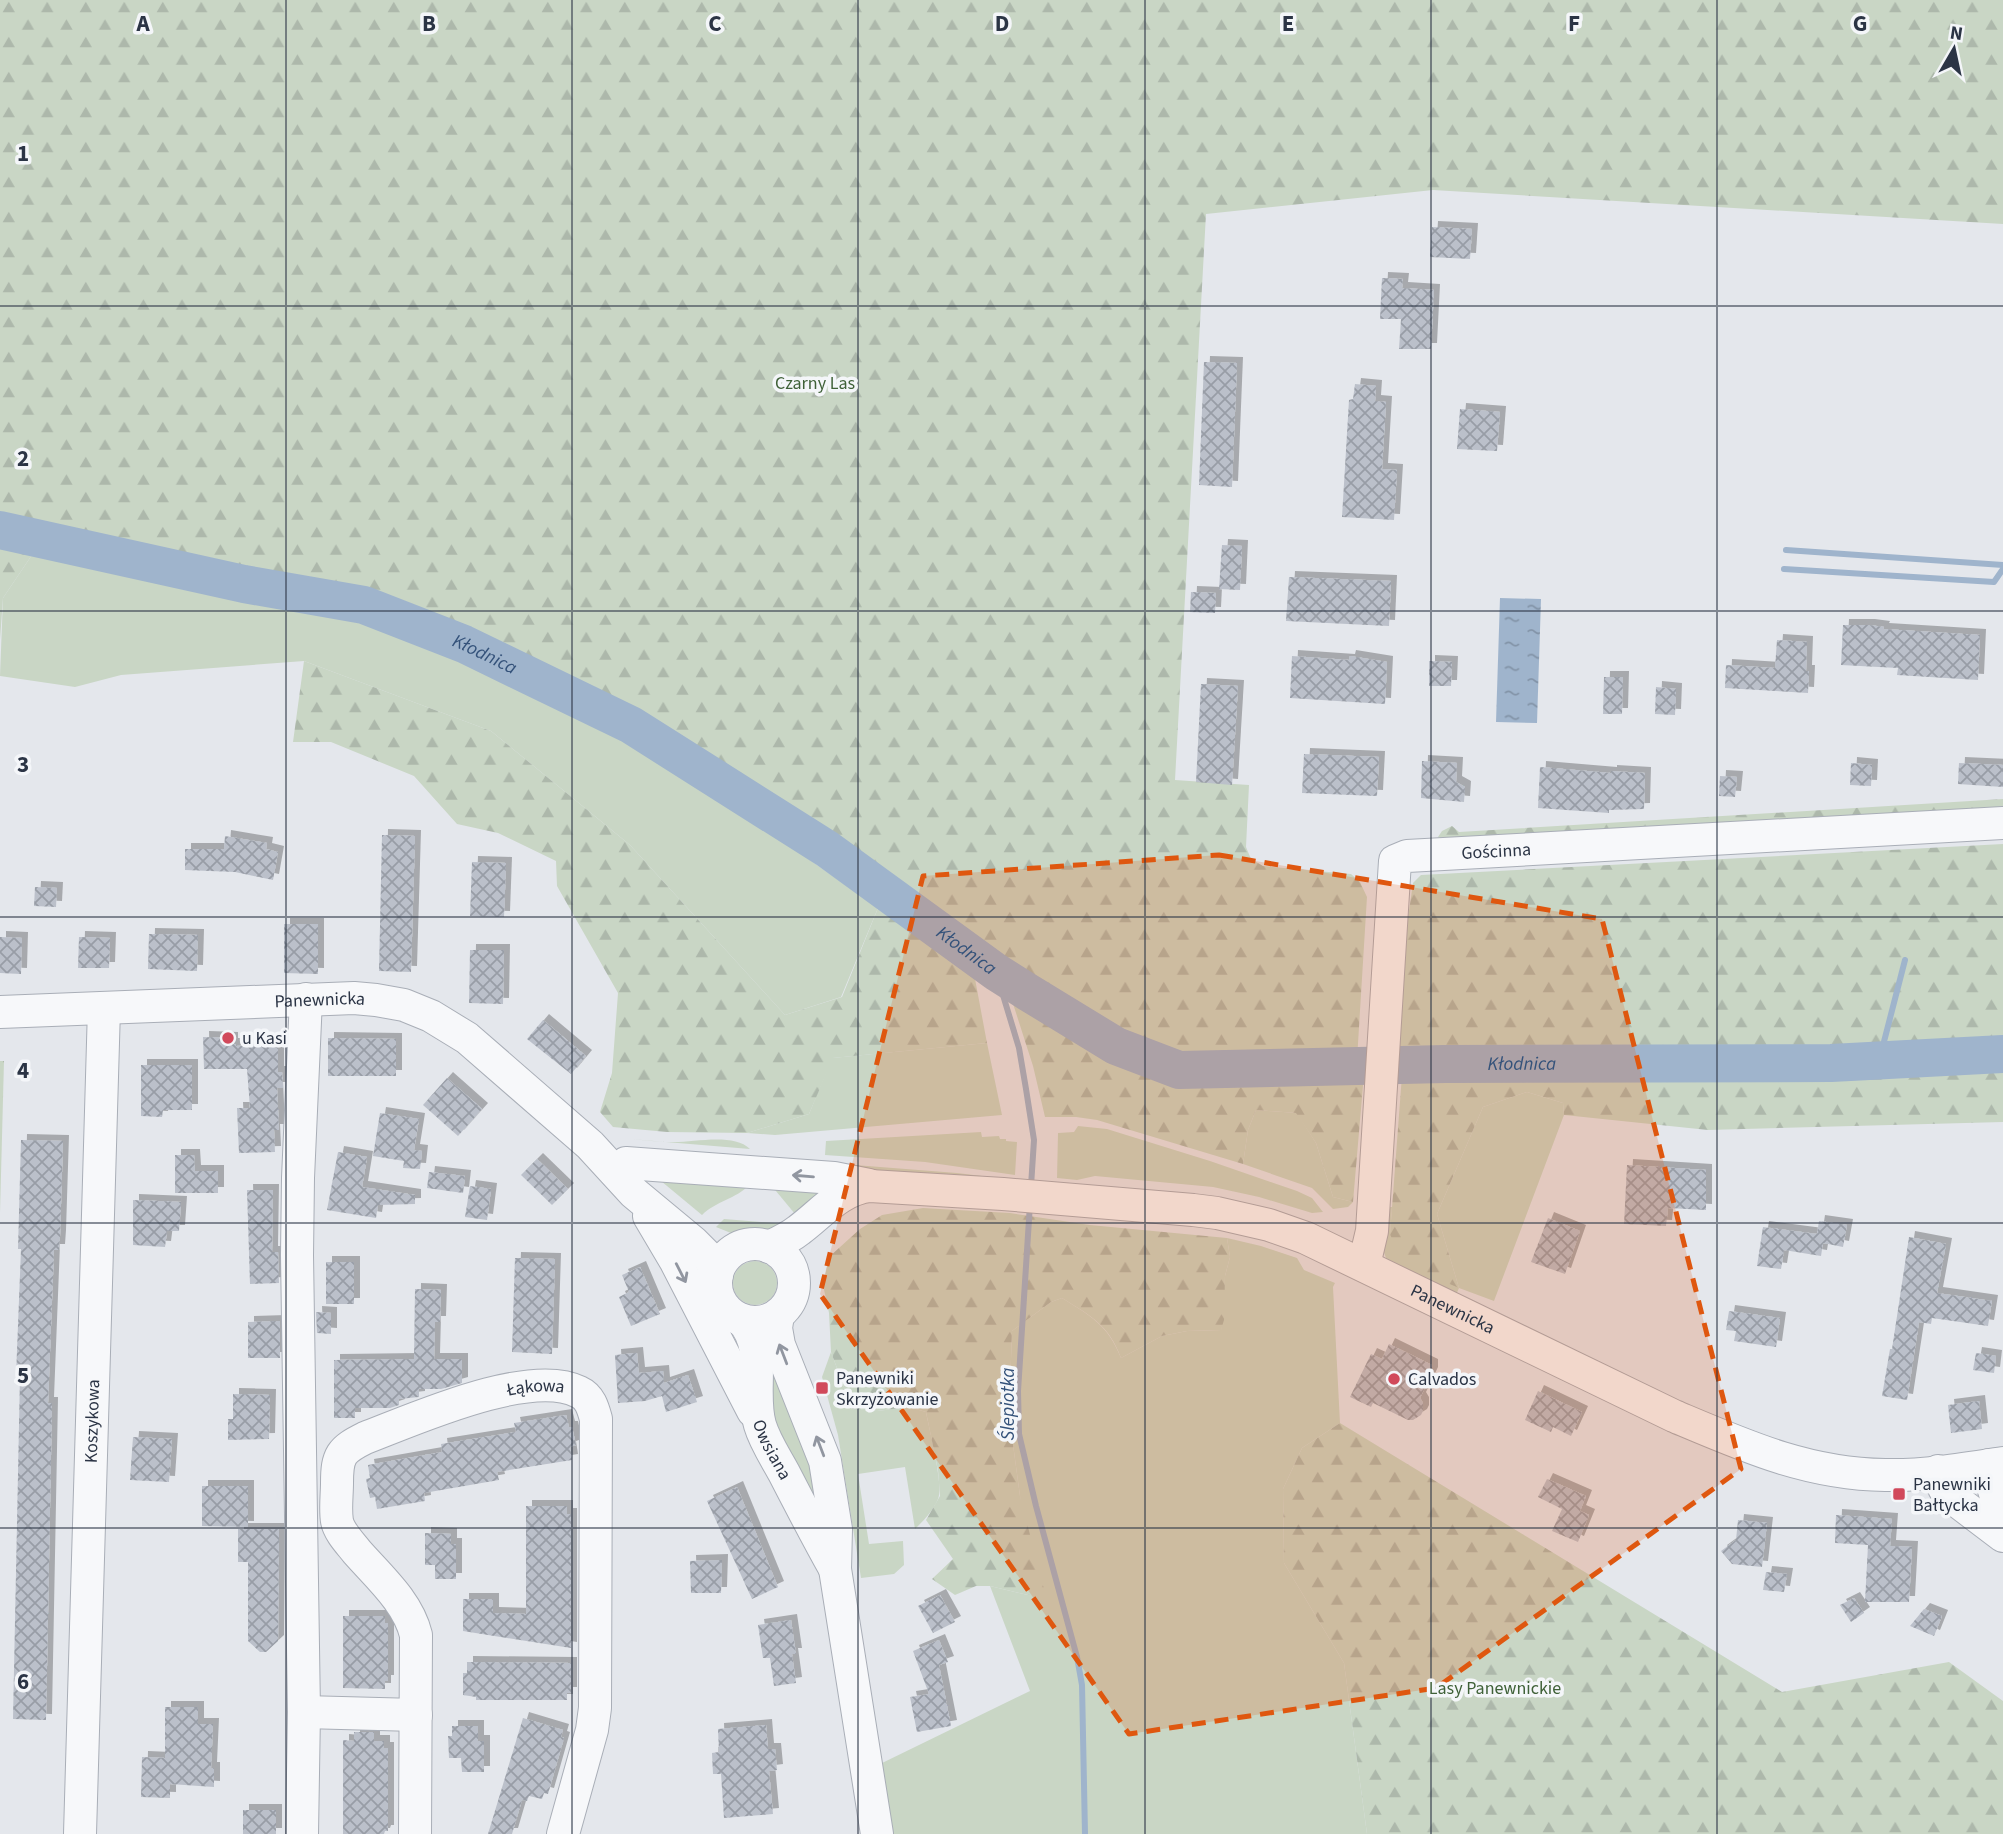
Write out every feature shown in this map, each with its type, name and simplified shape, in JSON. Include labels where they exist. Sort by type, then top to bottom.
[{"type":"street","name":"Gościnna","points":[[1364,1265],[1372,1231],[1395,861],[1407,856],[2003,823]]},
{"type":"street","name":"Panewnicka","points":[[0,1012],[354,998],[404,1005],[430,1016],[467,1038],[590,1145],[634,1193],[693,1242],[710,1259],[717,1275]]},
{"type":"street","points":[[303,1834],[304,1712],[297,1255],[306,999]]},
{"type":"street","name":"Koszykowa","points":[[80,1834],[104,1008]]},
{"type":"street","name":"Panewnicka","points":[[590,1145],[626,1163],[711,1231],[731,1243],[756,1246],[784,1240],[800,1230],[838,1197],[862,1187],[1003,1194],[1226,1215],[1288,1231],[1364,1265],[1674,1416],[1756,1451],[1817,1468],[1887,1476],[1996,1464]]},
{"type":"street","points":[[626,1163],[846,1179],[880,1187]]},
{"type":"street","points":[[793,1276],[813,1243],[880,1187]]},
{"type":"street","points":[[634,1193],[667,1247],[760,1425]]},
{"type":"street","points":[[756,1246],[783,1256],[789,1264],[794,1284],[792,1297],[786,1307],[778,1315],[759,1322],[742,1320],[731,1315],[722,1306],[716,1286],[717,1275],[730,1253],[756,1246]]},
{"type":"street","name":"Owsiana","points":[[778,1315],[776,1328],[779,1345],[822,1452],[833,1504],[835,1569],[877,1834]]},
{"type":"street","name":"Owsiana","points":[[742,1320],[750,1328],[755,1342],[760,1425],[835,1569]]},
{"type":"street","name":"Łąkowa","points":[[415,1834],[416,1635],[412,1620],[403,1606],[346,1539],[337,1522],[337,1472],[340,1455],[348,1446],[365,1438],[497,1391],[525,1385],[555,1385],[580,1392],[591,1402],[596,1419],[596,1685],[592,1730],[563,1834]]},
{"type":"street","points":[[1996,1464],[1993,1487],[2003,1519]]},
{"type":"street","points":[[1938,1471],[1949,1495],[2003,1536]]},
{"type":"street","points":[[802,1508],[814,1515],[826,1511],[833,1504]]},
{"type":"street","points":[[304,1712],[416,1715]]},
{"type":"highlighted area","points":[[1219,855],[1602,919],[1741,1469],[1436,1688],[1129,1734],[820,1294],[923,876]]},
{"type":"green space","name":"Czarny Las","points":[[0,0],[2003,0],[2003,224],[1433,190],[1206,214],[1175,780],[1249,785],[1246,847],[1251,859],[1263,866],[1351,874],[1360,882],[1367,897],[1357,1060],[1181,1062],[1118,1039],[998,966],[844,853],[635,720],[466,638],[366,601],[0,523]]},
{"type":"green space","points":[[0,539],[38,546],[3,598],[0,640]]},
{"type":"green space","points":[[38,546],[361,611],[460,652],[628,732],[878,908],[841,997],[785,1015],[630,845],[491,731],[304,661],[121,675],[75,687],[0,676],[3,598]]},
{"type":"green space","points":[[304,661],[491,731],[630,845],[785,1015],[842,997],[878,908],[973,968],[987,1043],[833,1058],[809,1114],[747,1133],[667,1132],[613,1127],[600,1112],[612,1073],[618,993],[557,886],[556,861],[498,833],[457,824],[414,776],[331,742],[293,742]]},
{"type":"green space","points":[[2003,799],[2003,812],[1449,842],[1438,837],[1442,831],[1452,826],[1459,832]]},
{"type":"green space","points":[[2003,844],[2003,1047],[1827,1056],[1397,1054],[1408,918],[1413,883],[1421,875]]},
{"type":"green space","points":[[1008,988],[1115,1055],[1194,1078],[1364,1074],[1353,1202],[1333,1197],[1316,1143],[1296,1113],[1256,1110],[1248,1130],[1243,1164],[1097,1120],[1045,1117],[1033,1066]]},
{"type":"green space","points":[[987,1043],[1002,1115],[775,1135],[747,1133],[809,1114],[832,1058]]},
{"type":"green space","points":[[0,1061],[4,1061],[0,1213]]},
{"type":"green space","points":[[2003,1063],[2003,1122],[1708,1130],[1564,1115],[1563,1103],[1527,1092],[1483,1107],[1437,1214],[1459,1288],[1401,1263],[1390,1234],[1402,1075],[1845,1073]]},
{"type":"green space","points":[[1527,1092],[1563,1103],[1564,1115],[1494,1301],[1459,1288],[1437,1214],[1483,1107]]},
{"type":"green space","points":[[1256,1110],[1297,1113],[1316,1143],[1333,1197],[1353,1202],[1348,1207],[1333,1209],[1312,1188],[1243,1164],[1248,1130]]},
{"type":"green space","points":[[1078,1126],[1107,1129],[1297,1191],[1312,1198],[1323,1212],[1312,1213],[1213,1187],[1095,1176],[1077,1180],[1057,1178],[1058,1133],[1074,1132]]},
{"type":"green space","points":[[981,1132],[982,1137],[999,1136],[1006,1141],[1017,1142],[1015,1175],[925,1162],[825,1155],[826,1141]]},
{"type":"green space","points":[[725,1140],[743,1144],[750,1149],[659,1141]]},
{"type":"green space","points":[[778,1159],[957,1173],[982,1176],[986,1181],[773,1162]]},
{"type":"green space","points":[[661,1181],[749,1185],[702,1215]]},
{"type":"green space","points":[[771,1185],[825,1185],[800,1220]]},
{"type":"green space","points":[[1384,1207],[1392,1207],[1390,1234],[1459,1288],[1455,1297],[1386,1258],[1382,1247]]},
{"type":"green space","points":[[923,1208],[1010,1213],[1090,1225],[1227,1238],[1230,1257],[1225,1276],[1224,1320],[1221,1330],[1187,1331],[1162,1336],[1121,1358],[1105,1329],[1062,1298],[1051,1302],[1012,1331],[1009,1415],[1020,1496],[1044,1589],[1028,1595],[990,1586],[976,1586],[955,1595],[932,1579],[953,1559],[926,1520],[940,1496],[938,1470],[926,1412],[909,1407],[877,1411],[852,1409],[831,1352],[829,1313],[823,1285],[829,1257],[860,1229],[882,1215]]},
{"type":"green space","points":[[724,1219],[788,1224],[769,1236],[736,1235],[716,1227]]},
{"type":"green space","points":[[1227,1238],[1297,1258],[1304,1270],[1335,1283],[1333,1287],[1340,1423],[1302,1448],[1283,1489],[1284,1563],[1344,1663],[1367,1834],[889,1834],[878,1765],[1030,1691],[990,1586],[1028,1595],[1020,1496],[1009,1415],[1012,1331],[1051,1302],[1062,1298],[1098,1322],[1121,1358],[1162,1336],[1187,1331],[1221,1330],[1225,1276],[1230,1257]]},
{"type":"green space","points":[[755,1261],[771,1267],[777,1283],[771,1299],[755,1305],[739,1299],[733,1283],[739,1267]]},
{"type":"green space","points":[[763,1332],[815,1454],[816,1506],[772,1434]]},
{"type":"green space","points":[[831,1352],[852,1409],[877,1411],[909,1407],[926,1412],[938,1470],[939,1492],[934,1507],[915,1529],[905,1467],[858,1474],[869,1544],[903,1541],[904,1565],[894,1574],[861,1578],[838,1435],[822,1377]]},
{"type":"green space","name":"Lasy Panewnickie","points":[[1340,1423],[1782,1692],[1949,1662],[2003,1701],[2003,1834],[1367,1834],[1344,1663],[1284,1563],[1283,1489],[1302,1448]]},
{"type":"water","points":[[1500,598],[1541,599],[1537,723],[1496,722]]},
{"type":"building","points":[[1432,227],[1472,229],[1470,259],[1430,257]]},
{"type":"building","points":[[1382,278],[1403,279],[1402,288],[1434,290],[1431,349],[1399,349],[1401,319],[1380,319]]},
{"type":"building","points":[[1204,362],[1237,363],[1232,487],[1199,485]]},
{"type":"building","points":[[1355,384],[1376,386],[1375,401],[1386,402],[1382,469],[1397,470],[1394,520],[1342,517],[1349,400],[1353,399]]},
{"type":"building","points":[[1460,409],[1500,412],[1497,451],[1457,449]]},
{"type":"building","points":[[1222,545],[1242,546],[1240,590],[1219,589]]},
{"type":"building","points":[[1289,577],[1391,581],[1389,626],[1286,621]]},
{"type":"building","points":[[1191,592],[1216,593],[1215,613],[1190,612]]},
{"type":"building","points":[[1843,625],[1980,635],[1978,680],[1897,675],[1898,668],[1841,665]]},
{"type":"building","points":[[1777,640],[1807,642],[1808,693],[1725,688],[1726,665],[1775,668]]},
{"type":"building","points":[[1292,656],[1349,660],[1350,656],[1387,662],[1385,704],[1290,698]]},
{"type":"building","points":[[1429,661],[1452,662],[1451,686],[1429,686]]},
{"type":"building","points":[[1604,677],[1623,677],[1622,714],[1603,714]]},
{"type":"building","points":[[1201,684],[1238,686],[1232,785],[1196,782]]},
{"type":"building","points":[[1656,687],[1676,689],[1675,715],[1655,714]]},
{"type":"building","points":[[1304,754],[1379,757],[1377,796],[1302,793]]},
{"type":"building","points":[[1422,761],[1457,763],[1456,782],[1465,787],[1464,802],[1421,798]]},
{"type":"building","points":[[1851,763],[1872,765],[1871,786],[1850,785]]},
{"type":"building","points":[[1959,763],[2003,765],[2003,787],[1958,784]]},
{"type":"building","points":[[1540,767],[1645,773],[1644,809],[1609,810],[1609,813],[1538,808]]},
{"type":"building","points":[[1720,776],[1737,777],[1735,797],[1719,796]]},
{"type":"building","points":[[382,835],[415,836],[411,972],[379,971]]},
{"type":"building","points":[[225,836],[267,843],[266,849],[278,852],[273,880],[235,872],[185,870],[185,849],[224,849]]},
{"type":"building","points":[[472,862],[506,863],[504,917],[470,916]]},
{"type":"building","points":[[35,887],[57,888],[56,907],[34,906]]},
{"type":"building","points":[[284,924],[318,924],[318,974],[284,973]]},
{"type":"building","points":[[149,934],[198,935],[197,971],[148,969]]},
{"type":"building","points":[[0,937],[22,938],[21,974],[0,973]]},
{"type":"building","points":[[79,937],[110,938],[109,968],[78,968]]},
{"type":"building","points":[[470,950],[504,950],[503,1004],[469,1003]]},
{"type":"building","points":[[543,1020],[586,1056],[571,1074],[527,1039]]},
{"type":"building","points":[[203,1037],[232,1038],[232,1044],[236,1046],[278,1045],[278,1072],[282,1072],[283,1088],[277,1088],[279,1130],[274,1130],[275,1152],[239,1153],[237,1108],[250,1108],[247,1069],[204,1069]]},
{"type":"building","points":[[328,1038],[396,1039],[396,1076],[328,1076]]},
{"type":"building","points":[[141,1065],[192,1065],[192,1110],[163,1110],[162,1117],[141,1116]]},
{"type":"building","points":[[447,1078],[482,1109],[458,1136],[423,1105]]},
{"type":"building","points":[[380,1113],[419,1119],[414,1150],[422,1151],[420,1169],[403,1168],[404,1161],[373,1156]]},
{"type":"building","points":[[21,1140],[63,1141],[59,1250],[54,1250],[48,1403],[52,1403],[46,1720],[13,1719],[20,1376],[16,1376],[21,1249],[18,1249]]},
{"type":"building","points":[[338,1152],[367,1157],[362,1187],[415,1195],[415,1204],[378,1205],[376,1218],[327,1210]]},
{"type":"building","points":[[175,1155],[194,1155],[195,1171],[218,1171],[218,1193],[175,1193]]},
{"type":"building","points":[[537,1159],[568,1189],[552,1205],[521,1175]]},
{"type":"building","points":[[1627,1165],[1706,1170],[1706,1210],[1668,1208],[1666,1226],[1624,1224]]},
{"type":"building","points":[[429,1172],[465,1176],[463,1193],[427,1188]]},
{"type":"building","points":[[470,1186],[491,1189],[487,1220],[465,1217]]},
{"type":"building","points":[[247,1190],[273,1190],[272,1252],[278,1252],[279,1283],[250,1284]]},
{"type":"building","points":[[133,1200],[181,1202],[179,1231],[167,1231],[165,1247],[133,1245]]},
{"type":"building","points":[[1548,1218],[1580,1231],[1565,1274],[1531,1262]]},
{"type":"building","points":[[1819,1221],[1847,1225],[1843,1247],[1823,1243],[1821,1256],[1784,1250],[1781,1269],[1757,1266],[1763,1227],[1817,1234]]},
{"type":"building","points":[[1909,1237],[1946,1244],[1937,1293],[1992,1301],[1988,1326],[1932,1318],[1931,1324],[1919,1322],[1907,1400],[1882,1396]]},
{"type":"building","points":[[515,1258],[555,1259],[552,1354],[512,1352]]},
{"type":"building","points":[[326,1262],[354,1262],[354,1304],[326,1304]]},
{"type":"building","points":[[640,1267],[660,1314],[631,1326],[619,1297],[629,1292],[622,1275]]},
{"type":"building","points":[[415,1289],[441,1290],[440,1322],[435,1322],[434,1359],[462,1359],[462,1383],[441,1389],[419,1389],[419,1397],[399,1399],[399,1405],[390,1408],[355,1408],[355,1418],[334,1418],[334,1360],[414,1359]]},
{"type":"building","points":[[1729,1311],[1780,1318],[1776,1347],[1734,1341],[1736,1331],[1726,1330]]},
{"type":"building","points":[[316,1312],[331,1313],[331,1334],[317,1333]]},
{"type":"building","points":[[280,1321],[280,1358],[248,1358],[248,1322]]},
{"type":"building","points":[[1389,1344],[1432,1365],[1432,1373],[1420,1398],[1423,1411],[1413,1420],[1373,1403],[1371,1407],[1350,1397],[1371,1354],[1382,1359]]},
{"type":"building","points":[[637,1353],[639,1373],[663,1371],[664,1383],[688,1375],[697,1402],[666,1412],[662,1396],[645,1401],[618,1403],[615,1355]]},
{"type":"building","points":[[1976,1353],[1996,1356],[1994,1373],[1973,1370]]},
{"type":"building","points":[[1538,1391],[1582,1412],[1571,1436],[1553,1427],[1551,1432],[1525,1420]]},
{"type":"building","points":[[233,1394],[270,1395],[269,1439],[228,1440],[228,1419],[233,1419]]},
{"type":"building","points":[[1979,1401],[1982,1429],[1951,1433],[1948,1405]]},
{"type":"building","points":[[566,1415],[576,1445],[570,1447],[572,1460],[497,1472],[499,1480],[424,1493],[425,1501],[377,1509],[375,1497],[370,1498],[366,1479],[370,1478],[368,1465],[442,1452],[441,1444],[516,1432],[514,1423]]},
{"type":"building","points":[[133,1437],[172,1439],[169,1482],[130,1480]]},
{"type":"building","points":[[1547,1479],[1586,1496],[1580,1511],[1589,1515],[1578,1542],[1552,1531],[1562,1509],[1538,1497]]},
{"type":"building","points":[[202,1486],[248,1486],[248,1527],[202,1526]]},
{"type":"building","points":[[737,1487],[778,1587],[752,1599],[707,1501]]},
{"type":"building","points":[[526,1506],[567,1506],[567,1514],[571,1514],[571,1648],[463,1631],[463,1599],[493,1599],[493,1613],[526,1614]]},
{"type":"building","points":[[1836,1515],[1892,1519],[1890,1546],[1912,1547],[1909,1602],[1865,1602],[1868,1545],[1835,1543]]},
{"type":"building","points":[[1738,1520],[1767,1523],[1762,1567],[1732,1564],[1721,1551],[1736,1540]]},
{"type":"building","points":[[238,1529],[279,1529],[278,1641],[266,1652],[260,1652],[248,1641],[248,1562],[238,1562]]},
{"type":"building","points":[[425,1533],[451,1534],[451,1544],[456,1544],[456,1579],[435,1579],[435,1565],[425,1565]]},
{"type":"building","points":[[722,1560],[721,1593],[691,1593],[690,1561]]},
{"type":"building","points":[[1766,1572],[1787,1574],[1784,1592],[1763,1590]]},
{"type":"building","points":[[940,1595],[955,1622],[933,1633],[918,1606]]},
{"type":"building","points":[[1854,1598],[1864,1613],[1851,1622],[1840,1605]]},
{"type":"building","points":[[1924,1609],[1942,1616],[1934,1636],[1910,1626]]},
{"type":"building","points":[[343,1616],[385,1616],[385,1623],[388,1623],[388,1681],[385,1681],[385,1689],[343,1688]]},
{"type":"building","points":[[791,1620],[796,1654],[792,1654],[796,1683],[774,1686],[770,1658],[763,1658],[758,1625]]},
{"type":"building","points":[[939,1640],[948,1662],[939,1665],[951,1726],[917,1732],[910,1697],[929,1694],[913,1651]]},
{"type":"building","points":[[467,1662],[571,1663],[571,1693],[567,1693],[567,1700],[476,1700],[476,1697],[463,1695],[463,1673],[467,1673]]},
{"type":"building","points":[[165,1707],[198,1707],[198,1724],[213,1724],[211,1768],[214,1768],[214,1787],[170,1784],[170,1798],[141,1797],[142,1757],[165,1758]]},
{"type":"building","points":[[523,1718],[563,1730],[561,1737],[564,1738],[548,1794],[544,1793],[542,1799],[529,1796],[527,1801],[522,1800],[512,1834],[488,1834]]},
{"type":"building","points":[[766,1725],[768,1749],[775,1749],[777,1770],[769,1771],[773,1814],[724,1818],[721,1774],[713,1774],[712,1753],[719,1752],[718,1729]]},
{"type":"building","points":[[452,1726],[478,1726],[478,1741],[484,1741],[484,1772],[462,1772],[461,1758],[449,1758],[448,1736],[452,1736]]},
{"type":"building","points":[[354,1732],[374,1732],[374,1741],[384,1741],[384,1748],[388,1748],[388,1831],[384,1834],[343,1834],[343,1740],[354,1741]]},
{"type":"building","points":[[243,1810],[276,1810],[276,1834],[243,1834]]},
{"type":"waterway","name":"Kłodnica","points":[[0,530],[244,584],[364,605],[464,644],[631,725],[827,849],[1026,991],[1116,1046],[1179,1070],[1445,1064],[1831,1063],[2003,1054]]},
{"type":"waterway","points":[[1786,550],[2003,565]]},
{"type":"waterway","points":[[1784,569],[1994,582],[2003,569]]},
{"type":"waterway","points":[[1879,1061],[1905,960]]},
{"type":"waterway","name":"Ślepiotka","points":[[996,972],[1019,1048],[1026,1089],[1034,1140],[1031,1186]]},
{"type":"waterway","name":"Ślepiotka","points":[[1030,1204],[1018,1391],[1019,1434],[1082,1685],[1085,1834]]},
{"type":"place","name":"u Kasi","points":[[228,1038]]},
{"type":"place","name":"Calvados","points":[[1394,1379]]},
{"type":"place","name":"Panewniki Skrzyżowanie","points":[[822,1388]]},
{"type":"place","name":"Panewniki Bałtycka","points":[[1899,1494]]}]
